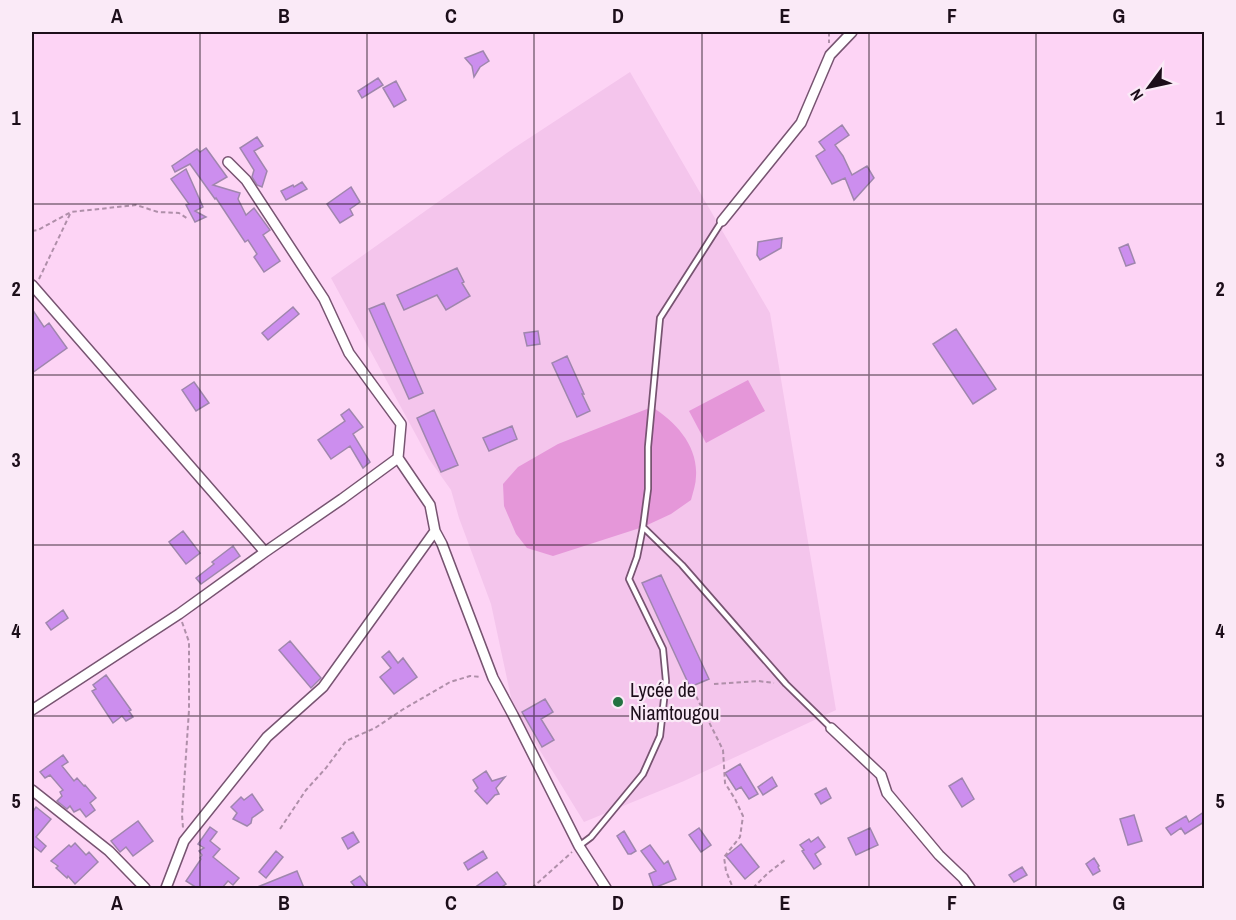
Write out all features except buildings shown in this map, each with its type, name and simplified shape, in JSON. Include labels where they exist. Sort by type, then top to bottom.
[{"type":"street","points":[[722,220],[801,123],[830,55],[852,32]]},
{"type":"street","points":[[228,162],[246,180],[324,299],[349,353],[401,424],[398,458],[430,505],[435,531],[493,678],[579,846],[606,888]]},
{"type":"street","points":[[34,288],[265,552]]},
{"type":"street","points":[[32,710],[179,614],[398,458]]},
{"type":"street","points":[[166,888],[184,841],[267,737],[323,687],[435,531]]},
{"type":"street","points":[[831,728],[881,775],[887,793],[970,888]]},
{"type":"street","points":[[32,790],[109,850],[145,888]]},
{"type":"lane","points":[[579,846],[591,837],[643,774],[660,736],[666,681],[663,649],[629,579],[637,558],[648,489],[648,447],[660,318],[722,220]]},
{"type":"lane","points":[[643,527],[682,565],[786,684],[831,728]]},
{"type":"path","points":[[32,231],[71,212],[136,205],[158,212],[178,213],[188,219]]},
{"type":"path","points":[[34,288],[71,212]]},
{"type":"path","points":[[179,614],[189,642],[189,710],[182,815],[184,841]]},
{"type":"path","points":[[280,829],[306,790],[327,768],[346,741],[375,728],[450,682],[470,676],[493,678]]},
{"type":"path","points":[[714,684],[758,681],[786,684]]},
{"type":"path","points":[[696,696],[723,750],[725,783],[743,816],[740,837],[724,857],[726,871],[733,888]]},
{"type":"path","points":[[532,888],[579,846]]},
{"type":"path","points":[[753,888],[784,860]]},
{"type":"shaded area","name":"Lycée de Niamtougou","points":[[630,72],[770,313],[836,710],[684,781],[584,822],[512,702],[491,604],[451,490],[429,459],[331,278],[514,148]]},
{"type":"shaded area","points":[[748,380],[765,411],[706,443],[689,411]]},
{"type":"shaded area","points":[[652,407],[677,428],[689,445],[696,465],[696,482],[691,500],[671,514],[643,527],[553,556],[527,548],[516,534],[504,506],[503,484],[518,467],[558,444]]},
{"type":"place","name":"Lycée de Niamtougou","points":[[618,702]]}]
